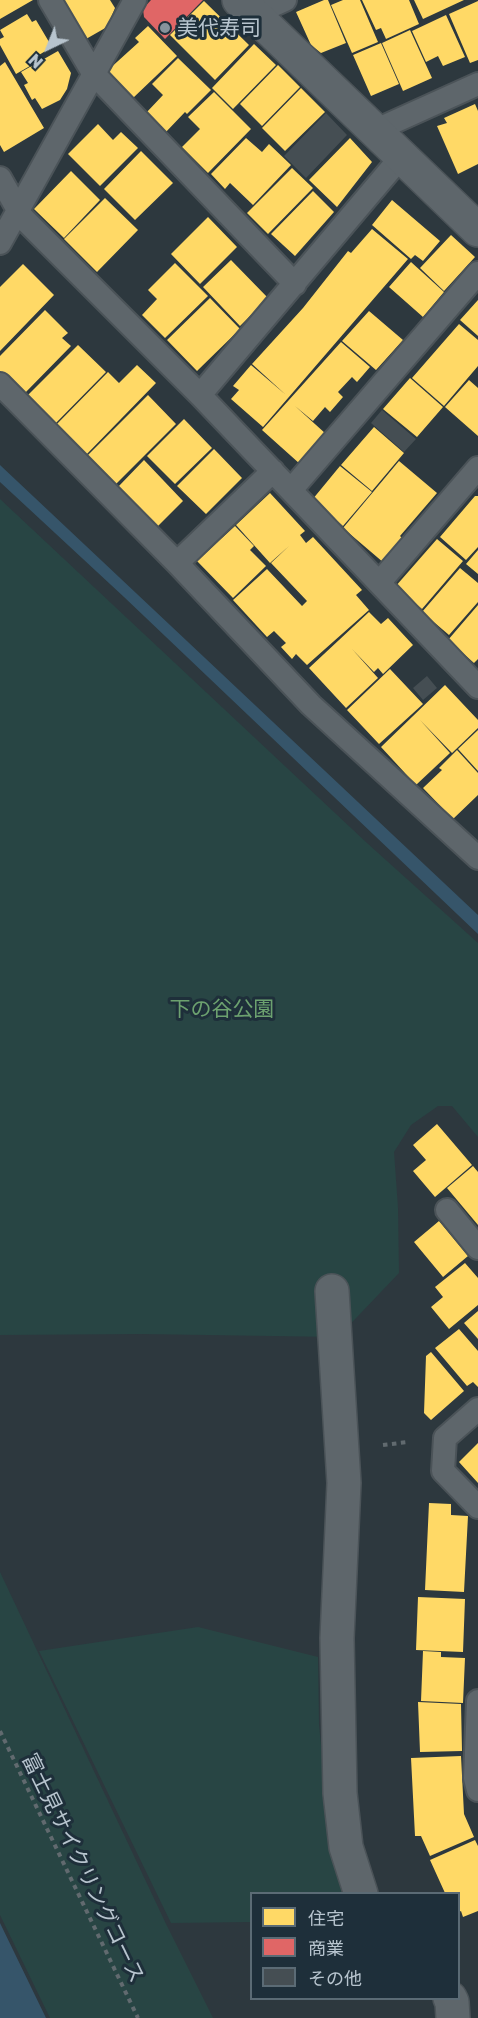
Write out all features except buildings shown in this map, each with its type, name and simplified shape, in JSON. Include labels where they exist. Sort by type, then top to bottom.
[{"type":"street","points":[[247,7],[478,230]]},
{"type":"street","points":[[332,1291],[344,1483],[337,1638],[340,1793],[346,1847],[361,1892]]},
{"type":"street","points":[[451,2000],[453,2018]]},
{"type":"lane","points":[[50,0],[93,74],[295,284]]},
{"type":"lane","points":[[0,243],[135,0]]},
{"type":"lane","points":[[247,7],[285,0]]},
{"type":"lane","points":[[374,131],[478,84]]},
{"type":"lane","points":[[200,395],[401,157]]},
{"type":"lane","points":[[0,178],[22,217],[200,395],[478,687]]},
{"type":"lane","points":[[291,490],[478,273]]},
{"type":"lane","points":[[0,384],[177,563],[311,705],[478,858]]},
{"type":"lane","points":[[379,583],[478,468]]},
{"type":"lane","points":[[177,563],[273,471]]},
{"type":"lane","points":[[447,1210],[478,1248]]},
{"type":"lane","points":[[478,1409],[445,1438],[443,1472],[478,1507]]},
{"type":"lane","points":[[478,1701],[475,1778],[478,1790]]},
{"type":"path","points":[[344,1483],[384,1444],[445,1438]]},
{"type":"path","name":"富士見サイクリングコース","points":[[0,1731],[138,2018]]},
{"type":"green space","name":"下の谷公園","points":[[0,499],[367,843],[478,943],[478,1137],[452,1106],[438,1106],[411,1125],[394,1152],[399,1273],[338,1337],[141,1334],[0,1335]]},
{"type":"green space","points":[[0,1572],[167,1926],[213,2018],[50,2018],[0,1915]]},
{"type":"green space","points":[[198,1627],[318,1657],[319,1724],[330,1839],[348,1892],[250,1892],[250,1922],[171,1923],[39,1651]]},
{"type":"water","points":[[0,465],[478,915],[478,934],[0,482]]},
{"type":"water","points":[[0,1923],[46,2018],[0,2018]]},
{"type":"place","name":"美代寿司","points":[[165,28]]}]
